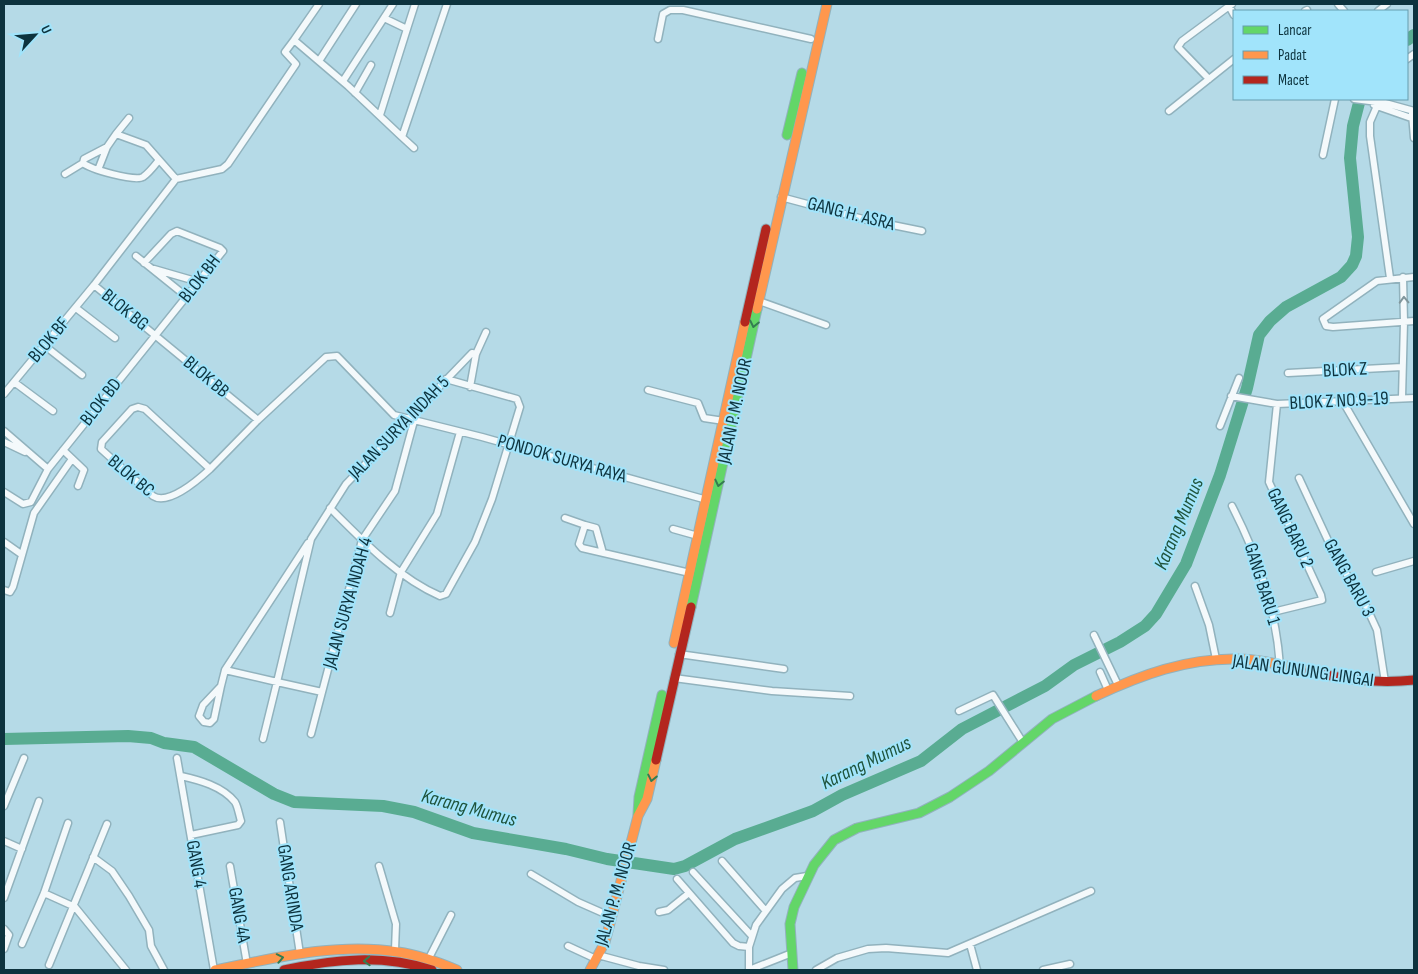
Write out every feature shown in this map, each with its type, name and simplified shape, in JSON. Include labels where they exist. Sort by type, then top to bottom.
[{"type":"main road","name":"JALAN P. M. NOOR","points":[[590,970],[605,942],[638,816],[639,797],[677,651],[781,197],[810,56],[811,39],[820,4]]},
{"type":"main road","name":"JALAN P. M. NOOR","points":[[638,816],[647,799],[674,678],[690,573],[698,536],[711,501],[724,422],[756,303],[810,56],[827,4]]},
{"type":"main road","name":"JALAN GUNUNG LINGAI","points":[[793,970],[790,919],[806,876],[824,850],[844,832],[859,826],[918,814],[964,789],[998,765],[1022,741],[1049,720],[1118,685],[1183,664],[1216,659],[1248,661],[1348,679],[1385,682],[1414,680]]},
{"type":"main road","points":[[214,970],[300,954],[351,948],[395,950],[429,958],[457,970]]},
{"type":"main road","points":[[284,970],[331,962],[383,960],[420,965],[432,970]]},
{"type":"street","points":[[116,134],[146,145],[176,180],[222,169],[228,164],[296,64],[286,53],[319,4]]},
{"type":"street","points":[[319,61],[356,4]]},
{"type":"street","points":[[350,88],[393,4]]},
{"type":"street","points":[[380,115],[415,4]]},
{"type":"street","points":[[402,137],[444,4]]},
{"type":"street","points":[[1210,79],[1178,47],[1230,4]]},
{"type":"street","points":[[658,39],[663,14],[676,9],[811,39]]},
{"type":"street","points":[[387,19],[407,29]]},
{"type":"street","points":[[294,40],[350,88],[414,148]]},
{"type":"street","points":[[1169,111],[1233,60]]},
{"type":"street","points":[[350,88],[371,65]]},
{"type":"street","points":[[1322,156],[1335,100]]},
{"type":"street","points":[[1361,100],[1414,109],[1414,138]]},
{"type":"street","points":[[1375,102],[1413,118]]},
{"type":"street","points":[[1375,102],[1370,122],[1370,136],[1390,278]]},
{"type":"street","points":[[98,170],[107,147],[129,118]]},
{"type":"street","points":[[64,174],[83,163],[84,159],[107,147]]},
{"type":"street","points":[[83,163],[98,170],[137,179],[145,176],[159,160]]},
{"type":"street","name":"BLOK BF","points":[[4,394],[76,308],[176,180]]},
{"type":"street","name":"GANG H. ASRA","points":[[781,197],[863,219],[922,231]]},
{"type":"street","name":"BLOK BH","points":[[144,263],[170,234],[179,231],[222,249],[223,254],[155,334]]},
{"type":"street","points":[[136,256],[187,297]]},
{"type":"street","points":[[152,268],[199,282]]},
{"type":"street","points":[[1402,398],[1403,277]]},
{"type":"street","points":[[1414,277],[1390,278],[1375,282],[1325,317],[1324,322],[1326,326],[1333,327],[1414,321]]},
{"type":"street","name":"BLOK BG","points":[[94,285],[155,334]]},
{"type":"street","points":[[756,303],[826,325]]},
{"type":"street","points":[[76,308],[115,338]]},
{"type":"street","points":[[476,354],[486,332]]},
{"type":"street","name":"BLOK BB","points":[[155,334],[258,420]]},
{"type":"street","name":"BLOK BD","points":[[4,492],[23,504],[29,504],[48,469],[155,334]]},
{"type":"street","points":[[45,346],[82,375]]},
{"type":"street","name":"JALAN SURYA INDAH 5","points":[[221,686],[200,711],[199,716],[204,722],[210,723],[214,719],[225,670],[346,484],[412,420],[446,379],[471,353],[476,354],[470,387]]},
{"type":"street","name":"BLOK BC","points":[[210,470],[145,409],[132,409],[100,446],[103,453],[153,496],[162,500],[197,481],[210,470],[258,420],[326,357],[332,355],[337,356],[388,410],[412,420]]},
{"type":"street","name":"BLOK Z","points":[[1288,372],[1402,367]]},
{"type":"street","points":[[1220,426],[1239,378]]},
{"type":"street","points":[[330,508],[362,540],[401,572],[440,596],[446,594],[475,542],[492,499],[520,406],[517,399],[446,379]]},
{"type":"street","points":[[14,382],[53,411]]},
{"type":"street","points":[[648,390],[698,403],[704,418],[724,422]]},
{"type":"street","name":"BLOK Z NO.9-19","points":[[1233,396],[1276,404],[1414,398]]},
{"type":"street","points":[[1342,400],[1414,524]]},
{"type":"street","name":"GANG BARU 2","points":[[1273,612],[1322,600],[1322,595],[1269,482],[1276,404]]},
{"type":"street","name":"PONDOK SURYA RAYA","points":[[412,420],[507,444],[711,501]]},
{"type":"street","name":"JALAN SURYA INDAH 4","points":[[311,734],[362,540],[395,491],[412,420]]},
{"type":"street","points":[[4,431],[28,454],[48,469]]},
{"type":"street","points":[[390,613],[401,572],[437,514],[460,432]]},
{"type":"street","points":[[4,442],[28,454]]},
{"type":"street","points":[[63,450],[74,460],[84,474],[78,486]]},
{"type":"street","points":[[4,590],[8,592],[13,587],[34,512],[74,460]]},
{"type":"street","name":"GANG BARU 3","points":[[1299,478],[1338,562],[1360,593],[1377,630],[1385,682]]},
{"type":"street","name":"GANG BARU 1","points":[[1232,506],[1261,572],[1273,612],[1280,666]]},
{"type":"street","points":[[565,518],[596,528],[603,553]]},
{"type":"street","points":[[585,525],[579,544],[582,548],[690,573]]},
{"type":"street","points":[[673,529],[698,536]]},
{"type":"street","name":"JALAN SURYA INDAH 5","points":[[264,739],[311,539]]},
{"type":"street","points":[[4,542],[22,554]]},
{"type":"street","points":[[1376,572],[1414,561]]},
{"type":"street","points":[[1195,586],[1209,625],[1216,659]]},
{"type":"street","points":[[1095,637],[1118,685]]},
{"type":"street","points":[[677,651],[784,669]]},
{"type":"street","points":[[225,670],[322,692]]},
{"type":"street","points":[[1100,672],[1108,690]]},
{"type":"street","points":[[674,678],[772,691],[850,696]]},
{"type":"street","points":[[959,712],[991,695],[994,696],[1022,741]]},
{"type":"street","points":[[4,806],[24,758]]},
{"type":"street","name":"GANG 4","points":[[178,758],[214,970]]},
{"type":"street","points":[[181,776],[198,779],[217,788],[234,802],[240,821],[238,825],[192,835]]},
{"type":"street","points":[[4,898],[40,801]]},
{"type":"street","name":"GANG ARINDA","points":[[280,822],[300,954]]},
{"type":"street","points":[[22,944],[44,893],[68,823]]},
{"type":"street","points":[[49,965],[107,824]]},
{"type":"street","points":[[4,841],[22,849]]},
{"type":"street","points":[[93,857],[112,872],[139,912],[149,930],[151,946],[164,970]]},
{"type":"street","points":[[722,861],[765,910]]},
{"type":"street","name":"GANG 4A","points":[[230,866],[247,964]]},
{"type":"street","points":[[378,866],[396,924],[395,950]]},
{"type":"street","points":[[693,872],[752,935]]},
{"type":"street","points":[[532,874],[578,902],[612,917]]},
{"type":"street","points":[[792,953],[749,970],[749,947],[752,935],[765,910],[793,876],[806,876]]},
{"type":"street","points":[[677,879],[733,943],[749,947]]},
{"type":"street","points":[[816,970],[837,958],[868,949],[886,948],[948,953],[1026,917],[1091,891]]},
{"type":"street","points":[[44,893],[73,906],[126,970]]},
{"type":"street","points":[[659,912],[668,910],[689,893]]},
{"type":"street","points":[[429,958],[451,915]]},
{"type":"street","points":[[4,929],[9,935],[4,949]]},
{"type":"street","points":[[970,944],[976,970]]},
{"type":"street","points":[[568,946],[597,957],[664,970]]},
{"type":"street","points":[[1043,970],[1070,964]]},
{"type":"waterway","name":"Karang Mumus","points":[[1408,39],[1414,35]]},
{"type":"waterway","name":"Karang Mumus","points":[[4,739],[128,736],[151,738],[164,743],[194,747],[274,794],[294,802],[383,806],[414,812],[473,833],[566,849],[607,859],[674,869],[685,866],[735,839],[813,811],[842,795],[921,761],[962,729],[1045,686],[1074,665],[1120,642],[1145,626],[1156,614],[1186,564],[1220,475],[1247,388],[1259,335],[1270,321],[1286,307],[1341,277],[1352,265],[1356,256],[1358,237],[1350,158],[1353,126],[1360,100]]},
{"type":"traffic: fast","points":[[787,135],[802,73]]},
{"type":"traffic: fast","points":[[691,607],[757,309]]},
{"type":"traffic: fast","points":[[638,814],[639,797],[662,695]]},
{"type":"traffic: fast","points":[[793,970],[790,924],[794,907],[814,865],[834,840],[857,828],[919,813],[950,797],[989,771],[1052,719],[1096,696]]},
{"type":"traffic: slow","points":[[757,309],[827,4]]},
{"type":"traffic: slow","points":[[674,643],[745,322]]},
{"type":"traffic: slow","points":[[1096,696],[1147,675],[1200,661],[1246,659],[1309,671]]},
{"type":"traffic: slow","points":[[590,970],[605,942],[638,816],[647,799],[656,760]]},
{"type":"traffic: slow","points":[[215,970],[306,953],[352,949],[375,949],[406,953],[457,970]]},
{"type":"traffic: jam","points":[[745,322],[766,229]]},
{"type":"traffic: jam","points":[[656,760],[691,607]]},
{"type":"traffic: jam","points":[[1309,671],[1362,680],[1387,682],[1414,680]]},
{"type":"traffic: jam","points":[[284,970],[321,963],[358,960],[395,962],[432,970]]}]
